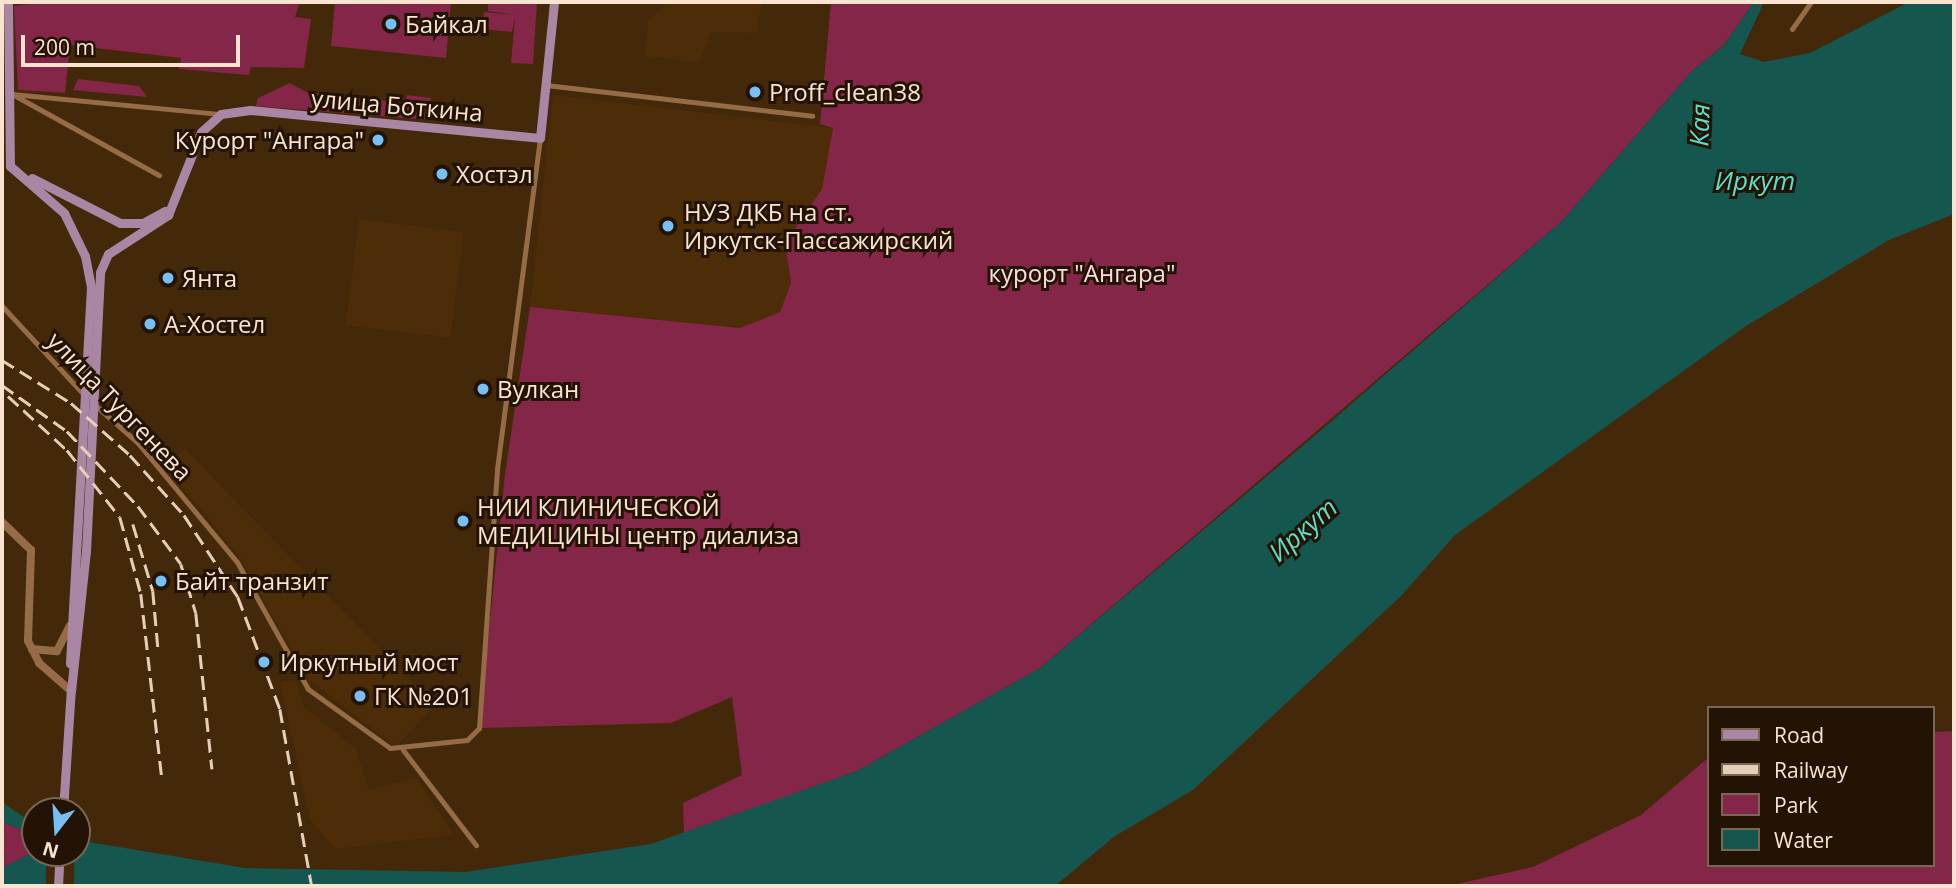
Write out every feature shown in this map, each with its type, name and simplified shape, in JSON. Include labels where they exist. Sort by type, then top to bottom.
[{"type":"main road","points":[[6,164],[12,94],[8,2]]},
{"type":"main road","points":[[540,138],[554,2]]},
{"type":"main road","name":"улица Боткина","points":[[221,114],[250,110],[540,138]]},
{"type":"main road","points":[[71,691],[70,626],[75,542],[103,262],[114,248],[161,222],[175,203],[201,132],[221,114]]},
{"type":"main road","points":[[6,164],[120,223],[143,223],[175,203]]},
{"type":"main road","points":[[6,164],[64,213],[85,256],[91,286],[86,551],[71,691],[64,797]]},
{"type":"main road","points":[[2,522],[31,551],[25,629],[32,649],[71,691]]},
{"type":"main road","points":[[32,649],[57,651],[70,626]]},
{"type":"main road","points":[[58,886],[59,867]]},
{"type":"street","points":[[1792,29],[1811,2]]},
{"type":"street","points":[[546,85],[812,116]]},
{"type":"street","points":[[12,94],[221,114]]},
{"type":"street","points":[[12,94],[159,175]]},
{"type":"street","points":[[476,845],[403,750],[467,740],[479,728],[498,469],[540,138]]},
{"type":"street","name":"улица Тургенева","points":[[2,306],[69,380],[138,442],[237,562],[308,689],[373,739],[403,750]]},
{"type":"shaded area","points":[[669,2],[762,2],[756,33],[711,32],[699,63],[645,56],[648,21]]},
{"type":"shaded area","name":"НУЗ ДКБ на ст. Иркутск-Пассажирский","points":[[553,95],[834,128],[822,189],[785,243],[791,283],[780,312],[740,328],[530,307]]},
{"type":"shaded area","points":[[359,219],[463,232],[450,338],[346,325]]},
{"type":"shaded area","points":[[185,449],[435,705],[396,747],[307,678],[238,555],[165,465]]},
{"type":"shaded area","points":[[296,680],[303,706],[356,749],[369,790],[416,777],[453,835],[336,849],[310,820],[280,682]]},
{"type":"green space","points":[[44,2],[300,2],[295,17],[311,19],[304,68],[251,67],[249,75],[179,69],[181,58],[70,45],[65,93],[18,90],[14,6]]},
{"type":"green space","name":"Байкал","points":[[335,2],[451,2],[446,58],[331,46]]},
{"type":"green space","points":[[488,2],[537,2],[533,64],[511,63],[515,18],[512,32],[482,29],[484,12],[515,15],[488,11]]},
{"type":"green space","name":"курорт \"Ангара\"","points":[[831,2],[1754,2],[1723,46],[1692,71],[1562,221],[1040,668],[857,771],[684,834],[683,803],[742,775],[732,697],[671,723],[479,728],[505,474],[530,307],[740,328],[780,312],[791,283],[785,243],[822,189],[833,128],[820,124]]},
{"type":"green space","points":[[78,79],[139,86],[147,97],[73,90]]},
{"type":"green space","points":[[290,83],[306,92],[405,103],[407,95],[431,98],[429,120],[256,106],[258,98]]},
{"type":"green space","points":[[1954,731],[1954,886],[1448,886],[1533,867],[1641,815],[1708,758],[1708,867],[1935,867],[1935,732]]},
{"type":"green space","points":[[2,822],[21,829],[21,858],[2,868]]},
{"type":"water","name":"Иркут","points":[[1754,2],[1764,2],[1740,54],[1764,62],[1810,53],[1909,2],[1954,2],[1954,214],[1889,240],[1746,326],[1455,535],[1401,596],[1193,790],[1115,836],[1055,886],[2,886],[2,868],[21,858],[21,867],[91,867],[91,842],[245,868],[465,872],[651,844],[857,771],[1040,668],[1326,426],[1562,221],[1692,71],[1723,46]]},
{"type":"water","points":[[2,802],[21,815],[21,829],[2,822]]},
{"type":"pier","points":[[46,867],[74,867],[74,886],[46,886]]},
{"type":"railway","points":[[2,360],[71,403],[130,455],[184,515],[238,597],[280,709],[312,886]]},
{"type":"railway","points":[[2,385],[67,431],[138,506],[181,564],[196,613],[212,769]]},
{"type":"railway","points":[[8,396],[67,450],[120,517],[141,594],[162,777]]},
{"type":"railway","points":[[133,524],[153,591],[158,647]]},
{"type":"place","name":"Байкал","points":[[391,24]]},
{"type":"place","name":"Proff_clean38","points":[[755,92]]},
{"type":"place","name":"Курорт \"Ангара\"","points":[[378,140]]},
{"type":"place","name":"Хостэл","points":[[442,174]]},
{"type":"place","name":"НУЗ ДКБ на ст. Иркутск-Пассажирский","points":[[668,226]]},
{"type":"place","name":"Янта","points":[[168,278]]},
{"type":"place","name":"А-Хостел","points":[[150,324]]},
{"type":"place","name":"Вулкан","points":[[483,389]]},
{"type":"place","name":"НИИ КЛИНИЧЕСКОЙ МЕДИЦИНЫ центр диализа","points":[[463,521]]},
{"type":"place","name":"Байт транзит","points":[[161,581]]},
{"type":"place","name":"Иркутный мост","points":[[264,662]]},
{"type":"place","name":"ГК №201","points":[[360,696]]},
{"type":"water label","name":"Кая","points":[[1700,125]]}]
